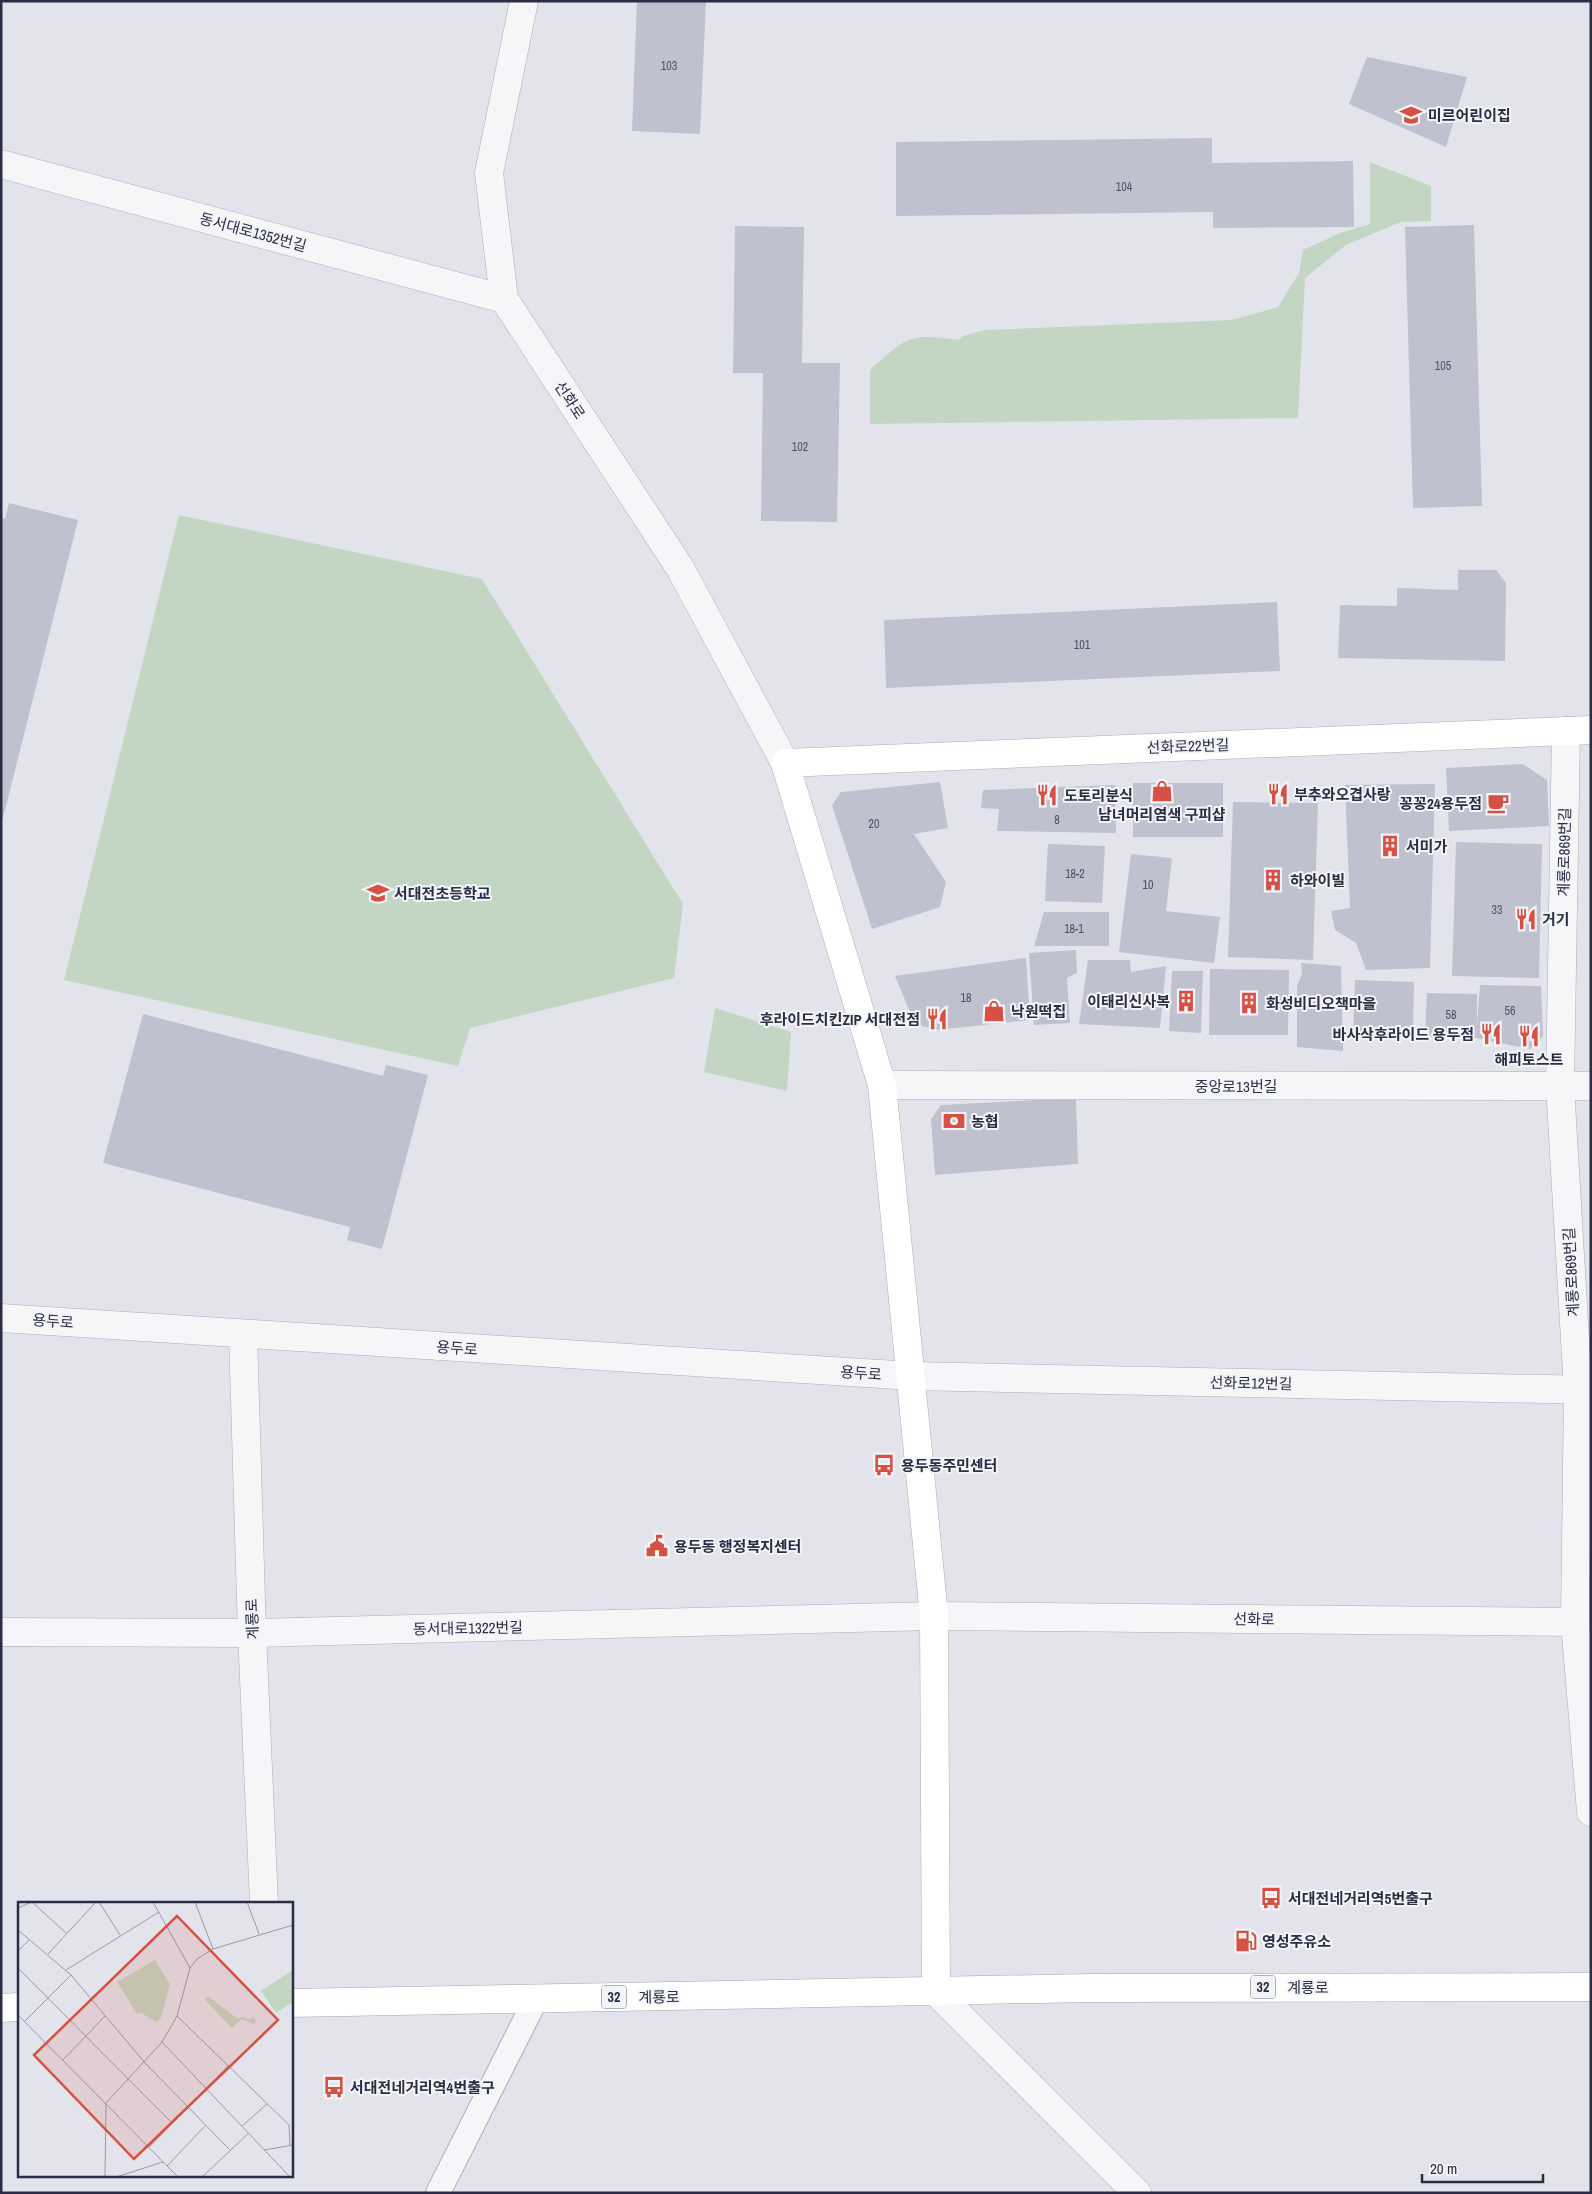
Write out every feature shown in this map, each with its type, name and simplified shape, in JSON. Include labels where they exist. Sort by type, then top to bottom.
[{"type":"main road","name":"선화로22번길","points":[[785,763],[1578,731]]},
{"type":"main road","points":[[785,763],[882,1085],[934,1616],[936,1992]]},
{"type":"main road","name":"계룡로","points":[[292,2003],[1091,1988],[1591,1987]]},
{"type":"main road","points":[[1,2008],[18,2007]]},
{"type":"street","name":"선화로","points":[[524,1],[489,174],[504,299],[680,568],[785,763]]},
{"type":"street","name":"동서대로1352번길","points":[[1,164],[504,299]]},
{"type":"street","name":"계룡로869번길","points":[[1578,731],[1560,1086],[1585,1390],[1575,1622],[1591,1812]]},
{"type":"street","name":"중앙로13번길","points":[[882,1085],[1591,1086]]},
{"type":"street","name":"용두로","points":[[1,1318],[912,1376]]},
{"type":"street","name":"계룡로","points":[[243,1334],[252,1633],[264,1902]]},
{"type":"street","name":"선화로12번길","points":[[912,1376],[1585,1390]]},
{"type":"street","name":"선화로","points":[[934,1616],[1575,1622]]},
{"type":"street","name":"동서대로1322번길","points":[[1,1632],[252,1633],[934,1616]]},
{"type":"street","points":[[936,1992],[1137,2193]]},
{"type":"lane","points":[[438,2193],[536,1999]]},
{"type":"green space","points":[[1370,162],[1431,186],[1431,221],[1401,222],[1346,245],[1305,278],[1298,418],[870,424],[870,370],[892,350],[909,340],[929,337],[959,340],[963,336],[984,330],[1232,320],[1278,307],[1299,273],[1303,250],[1340,233],[1370,224]]},
{"type":"green space","points":[[179,515],[482,579],[683,904],[674,978],[470,1028],[458,1066],[64,980]]},
{"type":"green space","points":[[715,1008],[791,1032],[787,1091],[704,1072]]},
{"type":"building","points":[[637,1],[706,1],[700,134],[632,131]]},
{"type":"building","name":"미르어린이집","points":[[1367,57],[1467,77],[1446,147],[1349,104]]},
{"type":"building","points":[[1212,138],[1212,163],[1353,161],[1354,227],[1213,228],[1213,212],[896,216],[896,142]]},
{"type":"building","points":[[1474,225],[1482,506],[1413,508],[1405,227]]},
{"type":"building","points":[[735,226],[804,227],[802,363],[840,363],[837,522],[761,521],[763,373],[733,373]]},
{"type":"building","points":[[9,503],[78,520],[2,822],[1,518],[5,519]]},
{"type":"building","points":[[1458,570],[1496,570],[1506,583],[1505,661],[1338,658],[1340,605],[1397,606],[1397,588],[1458,590]]},
{"type":"building","points":[[1277,602],[1280,671],[886,688],[884,620]]},
{"type":"building","name":"꽁꽁24용두점","points":[[1523,764],[1547,780],[1549,826],[1449,831],[1446,768]]},
{"type":"building","points":[[940,782],[948,828],[914,834],[946,882],[940,907],[872,929],[832,805],[841,792]]},
{"type":"building","points":[[1133,783],[1223,783],[1223,837],[1133,837]]},
{"type":"building","name":"서미가","points":[[1435,784],[1430,968],[1366,970],[1356,943],[1335,930],[1331,911],[1350,908],[1345,785]]},
{"type":"building","points":[[1115,785],[1116,833],[997,831],[999,809],[981,808],[983,790]]},
{"type":"building","name":"하와이빌","points":[[1233,802],[1318,803],[1313,960],[1228,957]]},
{"type":"building","points":[[1456,842],[1542,844],[1539,978],[1452,976]]},
{"type":"building","points":[[1048,844],[1105,846],[1102,903],[1045,901]]},
{"type":"building","points":[[1131,854],[1172,858],[1166,911],[1220,917],[1214,963],[1119,952]]},
{"type":"building","points":[[1044,912],[1109,912],[1109,946],[1034,946]]},
{"type":"building","points":[[1076,950],[1077,973],[1067,978],[1070,1023],[1034,1025],[1029,953]]},
{"type":"building","points":[[1026,958],[1030,1020],[937,1030],[915,1024],[895,976]]},
{"type":"building","points":[[1088,960],[1130,960],[1131,972],[1166,966],[1160,1028],[1079,1024]]},
{"type":"building","points":[[1301,963],[1341,966],[1343,1051],[1297,1047],[1297,986],[1302,974]]},
{"type":"building","name":"화성비디오책마을","points":[[1210,969],[1289,970],[1288,1035],[1209,1035]]},
{"type":"building","name":"이태리신사복","points":[[1172,971],[1203,971],[1201,1033],[1169,1031]]},
{"type":"building","points":[[1355,980],[1414,982],[1413,1030],[1386,1029],[1386,1037],[1353,1037]]},
{"type":"building","points":[[1480,985],[1541,986],[1543,1036],[1530,1049],[1476,1038],[1425,1036],[1427,993],[1477,994],[1477,1026]]},
{"type":"building","points":[[143,1014],[383,1076],[386,1065],[428,1075],[382,1249],[347,1240],[350,1227],[103,1163]]},
{"type":"building","points":[[1076,1098],[1078,1164],[935,1175],[931,1119],[941,1105]]},
{"type":"place","name":"미르어린이집","points":[[1411,115]]},
{"type":"place","name":"남녀머리염색 구피샵","points":[[1162,791]]},
{"type":"place","name":"부추와오겹사랑","points":[[1278,794]]},
{"type":"place","name":"도토리분식","points":[[1047,795]]},
{"type":"place","name":"꽁꽁24용두점","points":[[1498,803]]},
{"type":"place","name":"서미가","points":[[1390,846]]},
{"type":"place","name":"하와이빌","points":[[1273,880]]},
{"type":"place","name":"서대전초등학교","points":[[378,893]]},
{"type":"place","name":"거기","points":[[1526,919]]},
{"type":"place","name":"이태리신사복","points":[[1186,1001]]},
{"type":"place","name":"화성비디오책마을","points":[[1249,1003]]},
{"type":"place","name":"낙원떡집","points":[[994,1011]]},
{"type":"place","name":"후라이드치킨ZIP 서대전점","points":[[937,1019]]},
{"type":"place","name":"바사삭후라이드 용두점","points":[[1491,1034]]},
{"type":"place","name":"해피토스트","points":[[1529,1036]]},
{"type":"place","name":"농협","points":[[954,1121]]},
{"type":"place","name":"용두동주민센터","points":[[884,1465]]},
{"type":"place","name":"용두동 행정복지센터","points":[[657,1546]]},
{"type":"place","name":"서대전네거리역5번출구","points":[[1271,1898]]},
{"type":"place","name":"영성주유소","points":[[1246,1941]]},
{"type":"place","name":"서대전네거리역4번출구","points":[[334,2087]]}]
